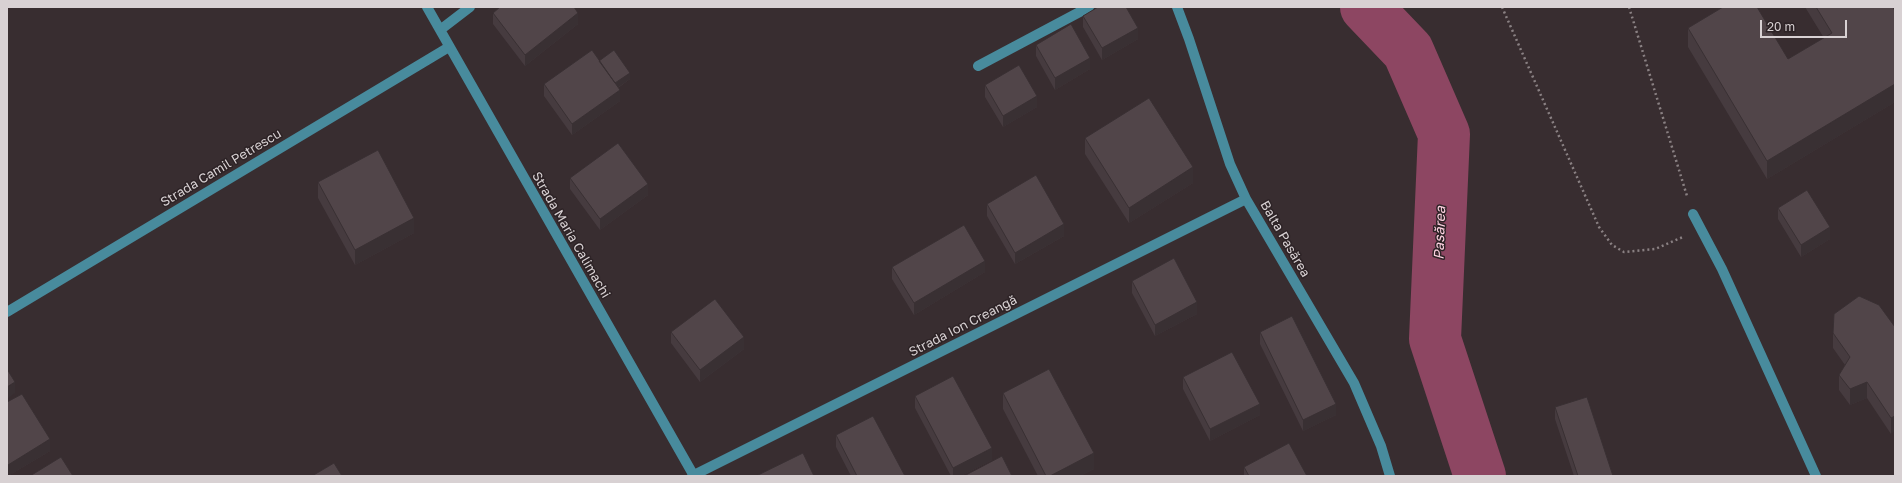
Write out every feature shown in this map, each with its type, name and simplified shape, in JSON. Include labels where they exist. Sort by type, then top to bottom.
[{"type":"street","name":"Strada Maria Calimachi","points":[[427,7],[693,476]]},
{"type":"street","points":[[440,30],[470,7]]},
{"type":"street","points":[[978,66],[1089,7]]},
{"type":"street","name":"Balta Pasărea","points":[[1177,7],[1228,157],[1246,199],[1354,383],[1381,446],[1390,476]]},
{"type":"street","name":"Strada Camil Petrescu","points":[[7,312],[449,48]]},
{"type":"street","name":"Strada Ion Creangă","points":[[693,476],[1246,199]]},
{"type":"street","points":[[1693,214],[1722,269],[1816,476]]},
{"type":"path","points":[[1502,7],[1599,227],[1612,245],[1624,252],[1655,249],[1685,236],[1691,226],[1693,214],[1629,7]]},
{"type":"building","points":[[500,7],[574,7],[578,13],[525,55],[493,13]]},
{"type":"building","points":[[1098,7],[1126,7],[1138,28],[1102,48],[1083,16]]},
{"type":"building","points":[[1723,7],[1757,7],[1788,59],[1832,33],[1816,7],[1893,7],[1895,11],[1895,84],[1767,161],[1688,28]]},
{"type":"building","points":[[1071,24],[1090,58],[1055,78],[1036,45]]},
{"type":"building","points":[[592,50],[620,90],[572,124],[544,84]]},
{"type":"building","points":[[614,50],[630,73],[615,83],[599,61]]},
{"type":"building","points":[[1019,65],[1037,96],[1003,116],[985,85]]},
{"type":"building","points":[[1149,98],[1193,167],[1129,208],[1085,138]]},
{"type":"building","points":[[618,143],[648,184],[600,219],[570,178]]},
{"type":"building","points":[[378,150],[414,218],[355,250],[318,182]]},
{"type":"building","points":[[1036,175],[1064,224],[1015,253],[987,204]]},
{"type":"building","points":[[1807,190],[1830,227],[1801,245],[1778,208]]},
{"type":"building","points":[[964,225],[985,261],[914,303],[892,267]]},
{"type":"building","points":[[1174,258],[1197,302],[1155,325],[1132,281]]},
{"type":"building","points":[[1859,296],[1879,305],[1895,327],[1895,416],[1891,418],[1867,382],[1850,389],[1839,375],[1850,357],[1833,333],[1834,314]]},
{"type":"building","points":[[715,299],[744,337],[700,370],[671,332]]},
{"type":"building","points":[[1292,316],[1336,404],[1303,420],[1260,332]]},
{"type":"building","points":[[1232,352],[1260,404],[1210,429],[1183,377]]},
{"type":"building","points":[[7,369],[15,382],[7,387]]},
{"type":"building","points":[[1049,369],[1094,453],[1050,476],[1046,476],[1003,393]]},
{"type":"building","points":[[953,376],[992,448],[953,468],[915,396]]},
{"type":"building","points":[[22,394],[50,439],[8,465],[7,402]]},
{"type":"building","points":[[1587,397],[1613,476],[1578,476],[1555,407]]},
{"type":"building","points":[[873,416],[905,476],[857,476],[836,435]]},
{"type":"building","points":[[1289,443],[1307,476],[1249,476],[1244,467]]},
{"type":"building","points":[[803,453],[814,476],[756,476]]},
{"type":"building","points":[[1002,456],[1012,476],[964,476]]},
{"type":"building","points":[[61,457],[73,476],[30,476]]},
{"type":"building","points":[[334,463],[342,476],[312,476]]},
{"type":"waterway","name":"Pasărea","points":[[1366,7],[1408,51],[1444,134],[1435,339],[1480,476]]}]
